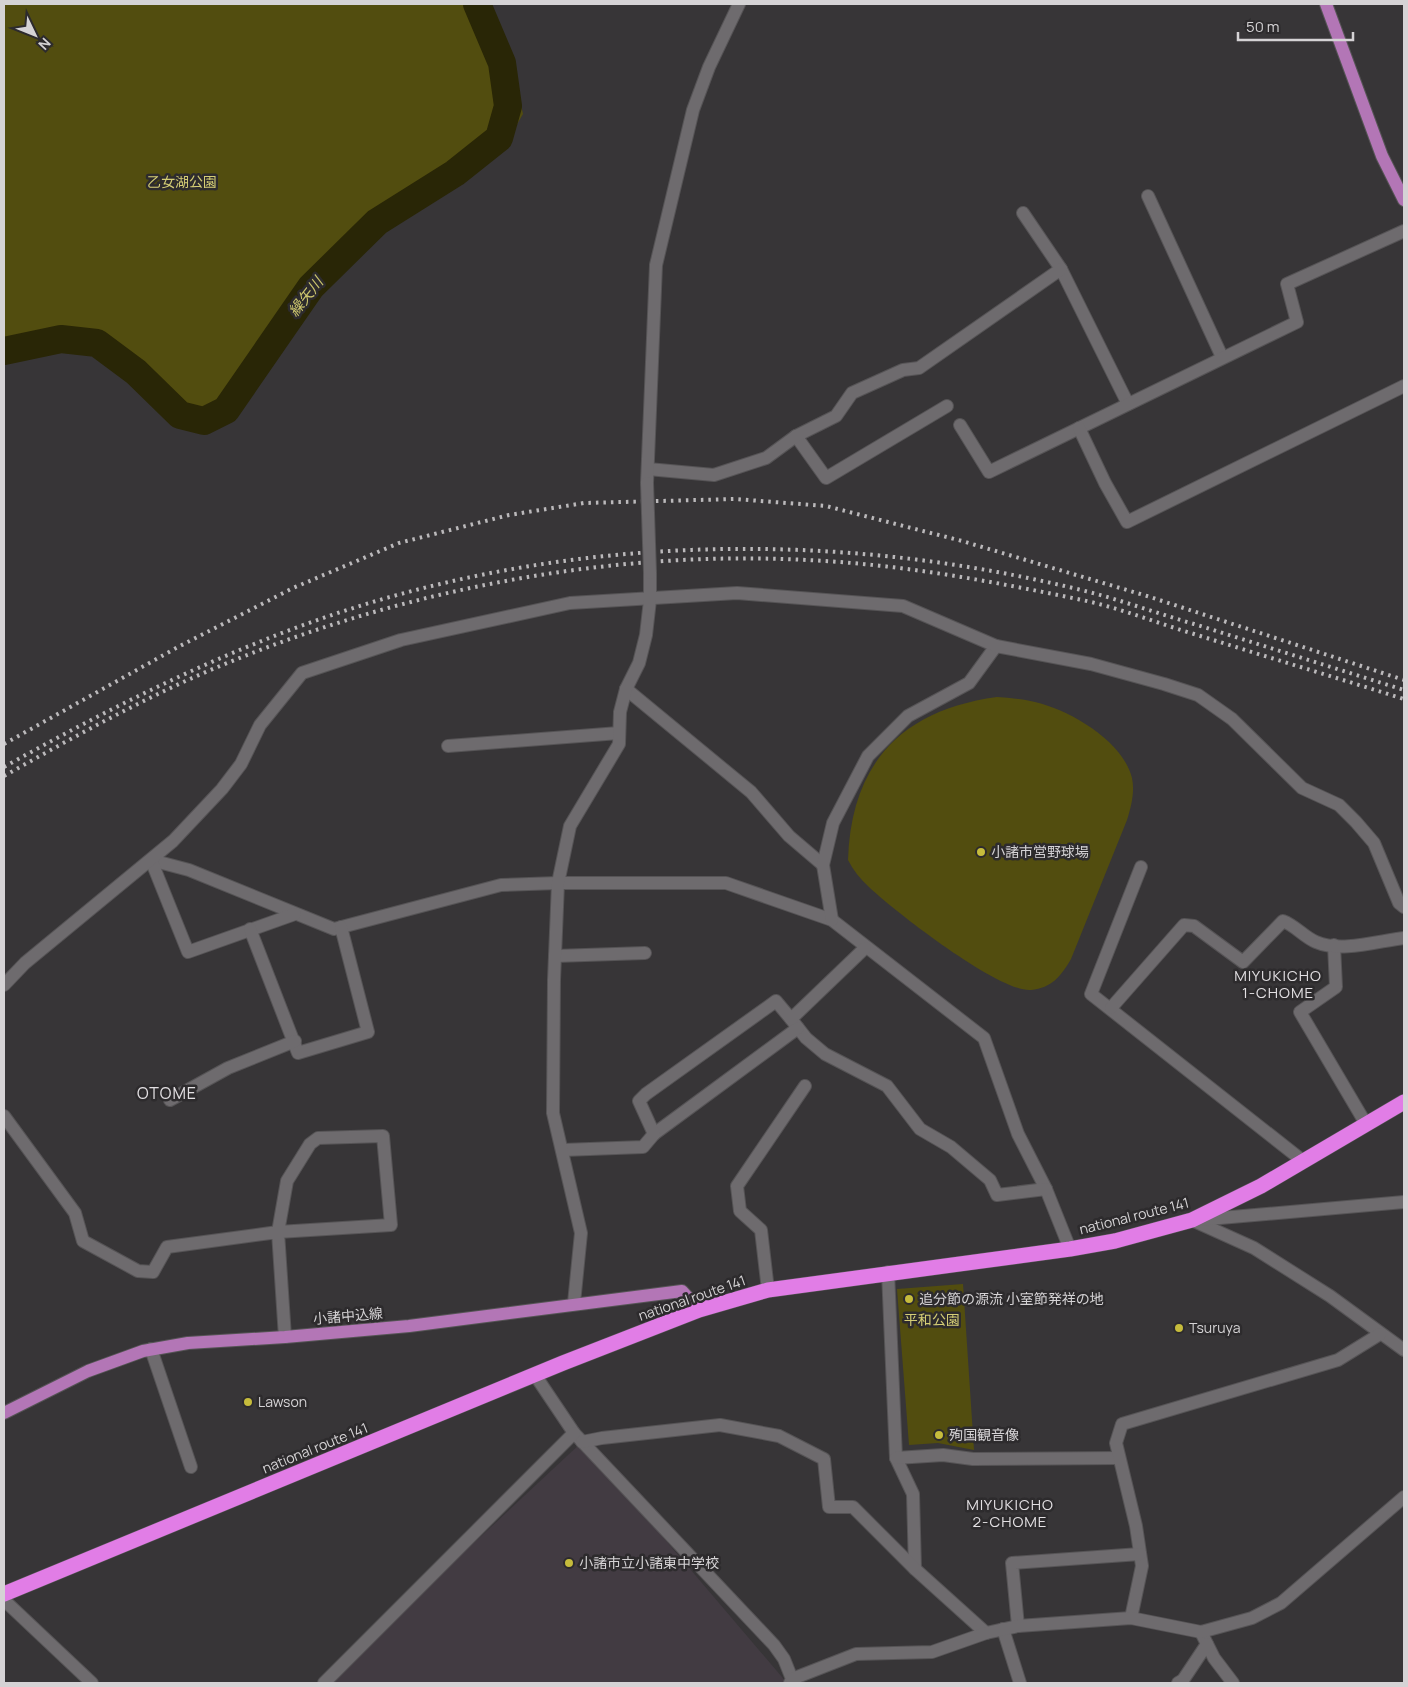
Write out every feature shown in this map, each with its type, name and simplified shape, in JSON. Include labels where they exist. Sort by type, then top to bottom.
[{"type":"highway","name":"national route 141","points":[[4,1594],[535,1374],[698,1310],[768,1290],[888,1272],[1070,1249],[1115,1241],[1192,1220],[1261,1186],[1404,1102]]},
{"type":"main road","points":[[1326,4],[1382,156],[1404,200]]},
{"type":"main road","name":"小諸中込線","points":[[4,1413],[88,1371],[151,1349],[188,1343],[409,1326],[574,1303],[682,1291],[698,1310]]},
{"type":"street","points":[[574,1303],[581,1233],[553,1113],[558,883],[570,826],[619,744],[620,712],[626,689],[639,663],[646,635],[650,600],[647,483],[656,265],[693,110],[709,66],[739,4]]},
{"type":"street","points":[[1148,196],[1222,357]]},
{"type":"street","points":[[1023,213],[1061,269],[1128,404]]},
{"type":"street","points":[[960,426],[989,472],[1297,322],[1287,284],[1404,231]]},
{"type":"street","points":[[648,469],[714,475],[766,458],[796,436],[836,416],[852,393],[903,370],[919,368],[1061,269]]},
{"type":"street","points":[[1080,428],[1105,484],[1127,522],[1404,386]]},
{"type":"street","points":[[796,436],[826,478],[947,406]]},
{"type":"street","points":[[4,985],[25,963],[111,890],[151,860],[222,789],[241,764],[260,725],[302,673],[401,640],[570,603],[650,600],[737,593],[903,606],[996,646],[1091,664],[1198,695],[1232,719],[1302,788],[1339,806],[1356,822],[1374,843],[1399,903],[1404,907]]},
{"type":"street","points":[[832,920],[823,865],[832,823],[868,756],[908,716],[969,684],[996,646]]},
{"type":"street","points":[[626,689],[750,792],[789,836],[823,865]]},
{"type":"street","points":[[448,746],[619,733]]},
{"type":"street","points":[[151,860],[189,870],[334,929],[502,885],[558,883],[726,883],[832,920],[865,948],[984,1038],[1018,1134],[1046,1189],[1070,1249]]},
{"type":"street","points":[[151,860],[188,952],[295,914]]},
{"type":"street","points":[[1141,867],[1091,994],[1303,1161]]},
{"type":"street","points":[[1111,1008],[1184,925],[1194,926],[1242,962],[1283,921],[1292,925],[1315,942],[1334,945],[1404,938]]},
{"type":"street","points":[[250,929],[295,1041],[298,1053],[368,1032],[341,927]]},
{"type":"street","points":[[1334,945],[1336,987],[1300,1012],[1366,1124]]},
{"type":"street","points":[[563,1150],[643,1147],[654,1134],[795,1024],[865,948]]},
{"type":"street","points":[[555,956],[645,953]]},
{"type":"street","points":[[654,1134],[639,1101],[646,1094],[776,1001],[795,1024],[825,1054],[887,1086],[920,1129],[951,1147],[990,1180],[997,1195],[1046,1189]]},
{"type":"street","points":[[170,1100],[228,1068],[295,1041]]},
{"type":"street","points":[[768,1290],[761,1230],[740,1211],[737,1186],[805,1086]]},
{"type":"street","points":[[4,1116],[75,1213],[83,1241],[138,1270],[153,1272],[167,1247],[278,1232],[391,1225],[383,1136],[318,1138],[310,1144],[287,1181],[278,1232],[285,1337]]},
{"type":"street","points":[[1192,1220],[1404,1202]]},
{"type":"street","points":[[1192,1220],[1254,1248],[1330,1296],[1404,1350]]},
{"type":"street","points":[[888,1272],[896,1458],[913,1494],[915,1569]]},
{"type":"street","points":[[1131,1618],[1142,1566],[1136,1526],[1116,1443],[1122,1424],[1338,1360],[1380,1334]]},
{"type":"street","points":[[151,1349],[191,1467]]},
{"type":"street","points":[[535,1374],[578,1437],[774,1645],[784,1659],[791,1681],[856,1654],[932,1652],[986,1633],[1018,1626],[1131,1618],[1201,1632],[1252,1618],[1281,1603],[1404,1497]]},
{"type":"street","points":[[324,1683],[578,1437],[602,1438],[720,1425],[779,1436],[824,1459],[828,1507],[853,1507],[915,1569],[986,1633]]},
{"type":"street","points":[[896,1458],[943,1455],[973,1459],[1119,1458]]},
{"type":"street","points":[[1018,1626],[1012,1562],[1140,1554]]},
{"type":"street","points":[[4,1600],[92,1683]]},
{"type":"street","points":[[1003,1630],[1020,1683]]},
{"type":"street","points":[[1201,1632],[1214,1658],[1233,1683]]},
{"type":"street","points":[[1178,1683],[1183,1680],[1207,1644]]},
{"type":"shaded area","name":"小諸市立小諸東中学校","points":[[582,1442],[787,1683],[324,1683]]},
{"type":"green space","name":"乙女湖公園","points":[[4,4],[489,4],[512,64],[523,114],[503,148],[376,236],[299,317],[239,410],[212,432],[191,427],[164,416],[123,377],[91,352],[35,354],[4,365]]},
{"type":"green space","name":"小諸市営野球場","points":[[997,697],[1035,702],[1064,712],[1079,720],[1107,740],[1118,752],[1127,764],[1133,783],[1132,799],[1127,820],[1071,959],[1063,971],[1050,984],[1031,990],[1016,987],[996,979],[948,949],[901,914],[866,884],[848,860],[851,826],[859,796],[871,770],[888,747],[908,729],[934,714],[963,704]]},
{"type":"green space","name":"平和公園","points":[[963,1284],[974,1450],[938,1443],[909,1445],[897,1289]]},
{"type":"waterway","name":"繰矢川","points":[[4,351],[61,339],[97,343],[136,372],[180,415],[204,421],[226,410],[311,287],[377,222],[455,173],[499,138],[508,106],[502,63],[477,4]]},
{"type":"railway","points":[[4,744],[178,647],[293,588],[399,543],[509,515],[584,503],[735,499],[826,506],[962,541],[1147,596],[1404,680]]},
{"type":"railway","points":[[4,767],[173,679],[260,641],[305,624],[350,609],[440,584],[532,566],[625,554],[718,549],[812,551],[905,558],[998,572],[1089,592],[1404,690]]},
{"type":"railway","points":[[4,776],[112,717],[179,684],[252,653],[328,626],[406,603],[485,585],[566,571],[646,562],[726,559],[841,562],[910,569],[1014,586],[1110,607],[1404,699]]},
{"type":"place","name":"小諸市営野球場","points":[[981,852]]},
{"type":"place","name":"追分節の源流 小室節発祥の地","points":[[909,1299]]},
{"type":"place","name":"Tsuruya","points":[[1179,1328]]},
{"type":"place","name":"Lawson","points":[[248,1402]]},
{"type":"place","name":"殉国観音像","points":[[939,1435]]},
{"type":"place","name":"小諸市立小諸東中学校","points":[[569,1563]]},
{"type":"district","name":"MIYUKICHO 1-CHOME","points":[[1278,984]]},
{"type":"district","name":"OTOME","points":[[167,1093]]},
{"type":"district","name":"MIYUKICHO 2-CHOME","points":[[1010,1514]]}]
